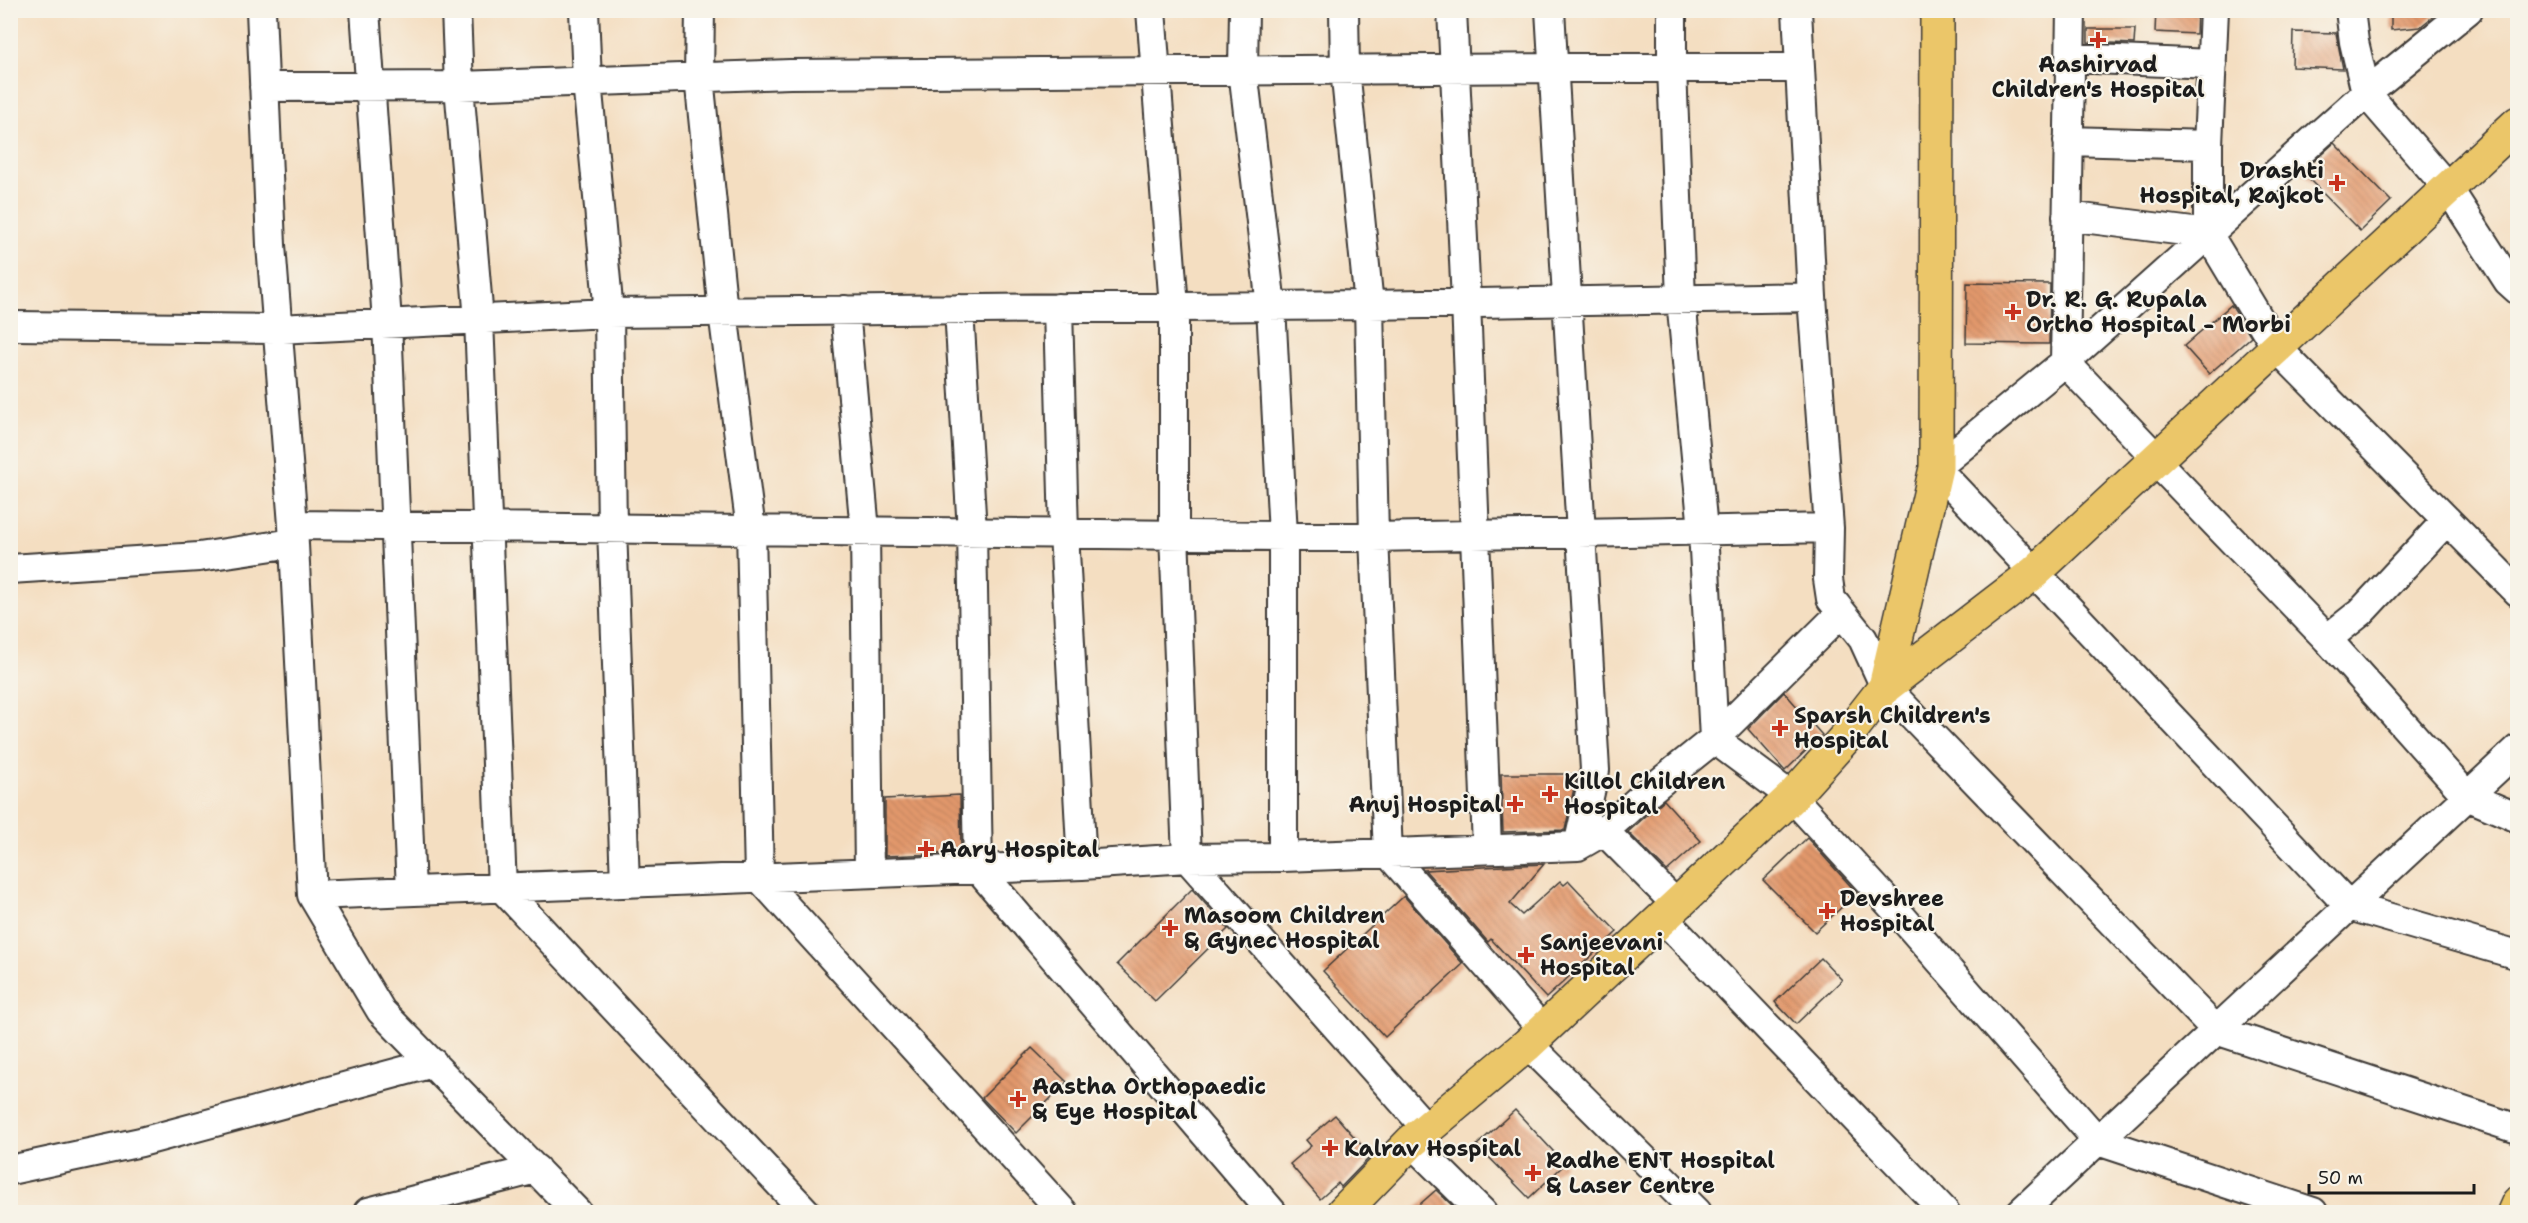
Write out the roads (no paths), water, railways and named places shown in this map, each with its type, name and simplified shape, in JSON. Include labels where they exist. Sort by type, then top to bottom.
[{"type":"main road","points":[[1885,687],[1936,468],[1937,10]]},
{"type":"main road","points":[[1343,1212],[1419,1136],[1535,1037],[1792,797],[1845,738],[1885,687],[2035,572],[2517,123]]},
{"type":"main road","points":[[2514,1212],[2517,1203]]},
{"type":"street","points":[[261,10],[271,245],[293,534],[312,895],[381,1011],[577,1212]]},
{"type":"street","points":[[365,10],[387,324],[411,891]]},
{"type":"street","points":[[456,10],[459,86],[478,320],[502,888],[806,1212]]},
{"type":"street","points":[[584,10],[587,81],[609,313],[612,528],[625,883]]},
{"type":"street","points":[[700,10],[699,77],[723,312],[751,530],[759,878],[1063,1212]]},
{"type":"street","points":[[1151,10],[1174,307],[1174,534],[1187,858],[1482,1212]]},
{"type":"street","points":[[1244,10],[1243,70],[1271,306],[1283,536],[1283,857]]},
{"type":"street","points":[[1344,10],[1345,69],[1370,305],[1374,537],[1388,853],[1535,1037],[1696,1212]]},
{"type":"street","points":[[1452,10],[1488,848]]},
{"type":"street","points":[[1550,10],[1595,770],[1578,846]]},
{"type":"street","points":[[1672,10],[1672,68],[1681,299],[1703,530],[1714,739]]},
{"type":"street","points":[[1797,10],[1812,297],[1829,528],[1828,579],[1831,599],[1863,639],[1885,687],[2216,1030],[2517,1129]]},
{"type":"street","points":[[2071,10],[2065,362],[2146,447],[2150,455],[2326,639],[2467,796],[2517,818]]},
{"type":"street","points":[[2214,10],[2208,145],[2208,234],[2276,347],[2517,592]]},
{"type":"street","points":[[2350,10],[2354,42],[2366,93],[2448,188],[2508,281],[2517,290]]},
{"type":"street","points":[[2466,11],[2366,93],[2065,362],[1936,468],[2349,906],[2517,956]]},
{"type":"street","points":[[2070,58],[2212,64]]},
{"type":"street","points":[[264,87],[459,86],[790,74],[1800,68]]},
{"type":"street","points":[[2068,141],[2208,145]]},
{"type":"street","points":[[2067,216],[2208,234]]},
{"type":"street","points":[[14,326],[278,329],[609,313],[1370,305],[1812,297]]},
{"type":"street","points":[[1058,308],[1064,533],[1082,865]]},
{"type":"street","points":[[959,309],[972,532],[978,869],[1272,1212]]},
{"type":"street","points":[[845,310],[865,531],[869,873]]},
{"type":"street","points":[[2326,639],[2361,612],[2446,520]]},
{"type":"street","points":[[10,569],[199,557],[293,534],[396,526],[1374,537],[1829,528]]},
{"type":"street","points":[[312,895],[1082,865],[1187,858],[1283,857],[1578,846],[1605,831],[1714,739],[1841,613]]},
{"type":"street","points":[[1714,739],[1792,797],[1900,915],[2098,1141],[2313,1212]]},
{"type":"street","points":[[2021,1212],[2517,749]]},
{"type":"street","points":[[1605,831],[1670,911],[1945,1212]]},
{"type":"street","points":[[10,1170],[141,1142],[433,1063]]},
{"type":"street","points":[[368,1212],[536,1169]]},
{"type":"place","name":"Aashirvad Children's Hospital","points":[[2098,40]]},
{"type":"place","name":"Drashti Hospital, Rajkot","points":[[2337,183]]},
{"type":"place","name":"Dr. R. G. Rupala Ortho Hospital - Morbi","points":[[2013,312]]},
{"type":"place","name":"Sparsh Children's Hospital","points":[[1780,728]]},
{"type":"place","name":"Killol Children Hospital","points":[[1550,794]]},
{"type":"place","name":"Anuj Hospital","points":[[1515,804]]},
{"type":"place","name":"Aary Hospital","points":[[926,849]]},
{"type":"place","name":"Devshree Hospital","points":[[1827,911]]},
{"type":"place","name":"Masoom Children & Gynec Hospital","points":[[1170,928]]},
{"type":"place","name":"Sanjeevani Hospital","points":[[1526,955]]},
{"type":"place","name":"Aastha Orthopaedic & Eye Hospital","points":[[1018,1099]]},
{"type":"place","name":"Kalrav Hospital","points":[[1330,1148]]},
{"type":"place","name":"Radhe ENT Hospital & Laser Centre","points":[[1533,1173]]}]
